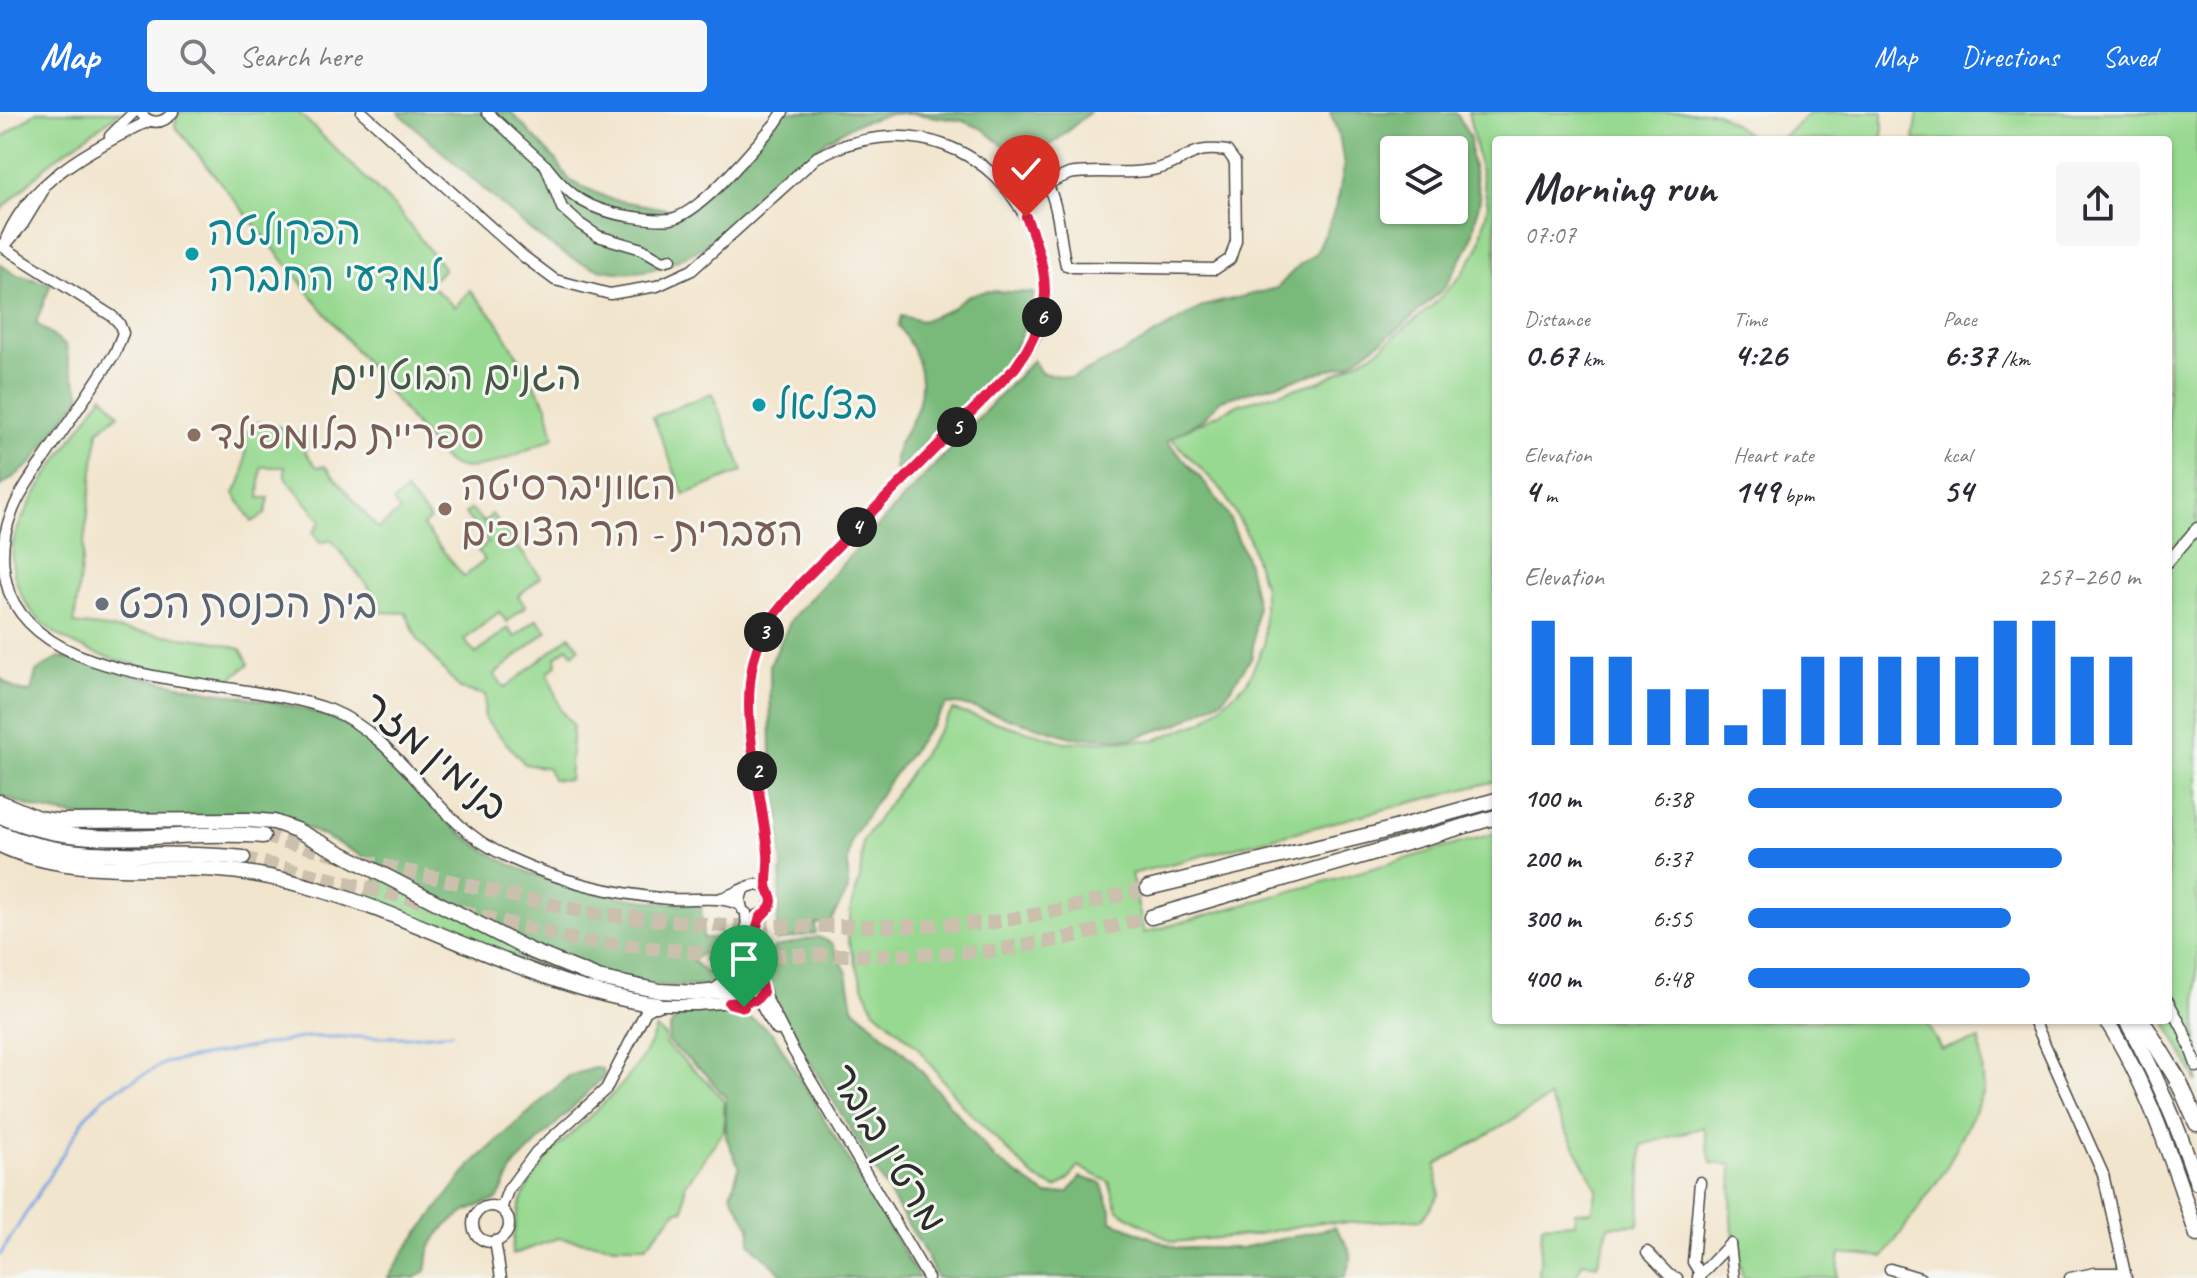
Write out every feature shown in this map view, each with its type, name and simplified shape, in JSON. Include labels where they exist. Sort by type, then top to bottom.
[{"type":"highway","points":[[2143,1024],[2178,1080],[2197,1123]]},
{"type":"main road","points":[[1148,888],[1377,833],[1492,801]]},
{"type":"main road","points":[[0,802],[38,818],[65,822],[274,822],[296,830],[556,962],[631,986],[671,992],[757,993]]},
{"type":"main road","points":[[0,816],[41,830],[86,838],[263,836]]},
{"type":"main road","points":[[1151,917],[1492,818]]},
{"type":"main road","points":[[0,833],[75,852],[243,858]]},
{"type":"main road","points":[[0,845],[31,857],[70,864],[229,871],[299,884],[559,981],[657,1005]]},
{"type":"main road","points":[[712,992],[736,977],[743,968],[748,952]]},
{"type":"main road","points":[[2108,1024],[2135,1070],[2159,1122],[2197,1235]]},
{"type":"main road","points":[[2128,1024],[2161,1084],[2197,1183]]},
{"type":"street","points":[[109,137],[123,112]]},
{"type":"street","points":[[1,246],[17,215],[46,185],[137,112],[149,121],[161,122],[173,112]]},
{"type":"street","points":[[362,112],[544,272],[565,283],[610,294],[657,286],[692,270],[803,168],[840,144],[863,138],[888,134],[915,135],[957,146],[995,172],[1016,201],[1032,231],[1043,272],[1043,313],[1038,333],[1015,368],[801,583],[772,618],[760,640],[751,673],[749,712],[768,850],[767,889],[748,888],[763,863],[765,835]]},
{"type":"street","points":[[487,112],[579,199],[602,212],[655,220],[673,219],[690,211],[716,188],[783,112]]},
{"type":"street","points":[[90,152],[149,121]]},
{"type":"street","points":[[1016,201],[1047,184],[1069,174],[1157,169],[1179,161],[1198,149],[1227,151],[1235,162],[1234,251],[1223,266],[1215,269],[1066,265],[1056,204],[1047,184]]},
{"type":"street","points":[[546,166],[562,208],[580,224],[598,236],[642,249],[663,261],[671,259]]},
{"type":"street","name":"בנימין מזר","points":[[1,246],[112,316],[123,330],[115,353],[21,491],[6,526],[1,557],[6,584],[28,624],[54,644],[101,664],[302,701],[332,711],[371,734],[473,836],[507,857],[585,886],[671,899],[711,899],[748,888]]},
{"type":"street","points":[[2172,557],[2197,528]]},
{"type":"street","name":"מרטין בובר","points":[[748,888],[743,909],[757,993],[768,1018],[793,1050]]},
{"type":"street","name":"מרטין בובר","points":[[767,889],[771,905],[761,916],[757,929],[757,993],[928,1278]]},
{"type":"street","name":"בנימין מזר","points":[[711,899],[761,916]]},
{"type":"street","points":[[501,1209],[508,1190],[536,1152],[606,1089],[646,1011],[657,1005],[729,1003],[757,993]]},
{"type":"street","points":[[616,997],[636,1010],[637,1031]]},
{"type":"street","points":[[729,1003],[768,1018]]},
{"type":"street","points":[[2172,1008],[2197,1067]]},
{"type":"street","points":[[2036,1024],[2103,1174],[2125,1276],[2095,1273],[2070,1278]]},
{"type":"street","points":[[1700,1182],[1693,1262],[1699,1276],[1730,1244],[1734,1278]]},
{"type":"street","points":[[494,1206],[501,1209],[507,1216],[509,1226],[503,1237],[495,1241],[481,1239],[473,1230],[472,1222],[477,1212],[494,1206]]},
{"type":"street","points":[[495,1241],[501,1278]]},
{"type":"street","points":[[1647,1252],[1669,1275],[1677,1278]]},
{"type":"street","points":[[1890,1269],[1920,1278]]},
{"type":"green space","points":[[36,112],[120,112],[49,163],[0,211],[0,139]]},
{"type":"green space","name":"הגנים הבוטניים","points":[[178,112],[298,112],[396,208],[444,269],[429,284],[455,307],[470,290],[497,321],[547,406],[554,438],[518,454],[476,467],[463,468],[446,461],[175,126]]},
{"type":"green space","points":[[398,112],[511,112],[556,160],[570,181],[610,199],[672,210],[691,204],[719,182],[783,112],[1090,112],[1024,163],[983,129],[963,121],[916,114],[891,114],[855,124],[827,140],[709,243],[676,261],[647,270],[619,272],[569,257],[545,241]]},
{"type":"green space","points":[[1330,112],[1456,112],[1470,138],[1480,198],[1471,242],[1445,287],[1401,327],[1349,364],[1221,400],[1204,418],[1167,441],[1227,513],[1247,560],[1257,605],[1252,657],[1223,699],[1178,724],[1131,739],[1071,737],[978,709],[958,704],[946,705],[886,786],[851,840],[848,890],[830,922],[815,924],[816,933],[776,941],[782,867],[771,759],[770,665],[792,618],[1033,360],[1041,373],[1072,378],[1204,306],[1277,288],[1316,253],[1339,195],[1344,166],[1340,139]]},
{"type":"green space","points":[[1468,112],[1717,112],[1750,136],[1492,136],[1492,782],[1131,874],[1144,933],[1492,834],[1492,1024],[1927,1024],[1941,1049],[1980,1040],[1984,1092],[1946,1169],[1884,1257],[1840,1253],[1837,1278],[1743,1278],[1731,1222],[1732,1165],[1711,1163],[1704,1127],[1642,1145],[1639,1225],[1609,1226],[1597,1265],[1583,1262],[1575,1278],[1539,1278],[1542,1225],[1575,1223],[1575,1212],[1592,1211],[1597,1189],[1549,1098],[1436,1165],[1439,1195],[1422,1219],[1319,1222],[1252,1235],[1173,1242],[1118,1210],[1109,1182],[1078,1166],[1069,1179],[1056,1188],[1035,1178],[963,1106],[916,1046],[874,1009],[863,986],[848,939],[851,907],[860,878],[863,841],[953,710],[1065,742],[1155,740],[1204,721],[1247,682],[1264,645],[1264,588],[1248,536],[1222,490],[1170,437],[1240,404],[1321,381],[1374,353],[1432,306],[1460,277],[1479,247],[1488,205]]},
{"type":"green space","points":[[1811,112],[1883,112],[1883,136],[1784,136]]},
{"type":"green space","points":[[1918,112],[2197,112],[2197,1082],[2167,1024],[2172,1024],[2172,136],[1915,136]]},
{"type":"green space","points":[[0,264],[14,274],[51,284],[36,323],[66,346],[69,365],[81,395],[32,463],[0,487]]},
{"type":"green space","points":[[987,291],[1034,293],[1029,318],[1009,361],[895,472],[896,453],[915,414],[921,390],[916,357],[898,326],[901,316],[922,321],[951,309],[967,296]]},
{"type":"green space","points":[[712,393],[743,471],[684,495],[653,417]]},
{"type":"green space","points":[[103,395],[119,414],[98,431],[74,624],[213,641],[241,649],[249,664],[229,680],[138,665],[77,645],[51,630],[30,610],[17,584],[12,557],[17,530],[45,479]]},
{"type":"green space","points":[[259,422],[291,430],[306,441],[305,452],[317,467],[325,466],[378,529],[400,511],[393,502],[406,491],[430,519],[423,526],[464,577],[485,560],[478,551],[488,543],[465,514],[471,509],[484,523],[492,514],[541,577],[518,596],[526,606],[507,622],[499,612],[464,640],[476,654],[508,628],[515,637],[537,619],[547,631],[494,675],[505,688],[570,636],[580,648],[573,654],[568,647],[556,657],[557,665],[548,672],[561,711],[573,725],[569,780],[552,779],[548,768],[525,764],[484,718],[485,695],[460,689],[418,640],[406,613],[380,612],[378,599],[331,540],[320,543],[313,533],[321,520],[285,477],[285,467],[261,467],[259,498],[269,498],[265,514],[252,522],[234,493],[243,473],[246,433]]},
{"type":"green space","points":[[59,657],[288,705],[350,727],[370,739],[427,801],[464,835],[517,867],[546,879],[608,895],[701,905],[703,938],[718,938],[719,961],[713,960],[705,952],[692,960],[706,973],[714,970],[722,981],[683,987],[638,982],[590,969],[493,927],[334,841],[292,823],[84,817],[26,805],[0,795],[0,678],[14,688],[31,692],[36,672]]},
{"type":"green space","points":[[378,876],[652,994],[650,1000],[592,987],[366,900]]},
{"type":"green space","points":[[818,937],[832,943],[847,973],[853,1007],[912,1060],[996,1160],[1047,1195],[1069,1192],[1080,1177],[1101,1183],[1111,1210],[1111,1221],[1176,1248],[1241,1248],[1335,1227],[1349,1251],[1350,1263],[1344,1278],[937,1278],[923,1249],[782,1016],[771,990],[767,973],[774,947]]},
{"type":"green space","points":[[690,1011],[745,1016],[774,1035],[919,1278],[789,1278],[750,1244],[750,1227],[731,1194],[739,1167],[726,1137],[726,1098],[707,1075],[668,1042],[673,1022]]},
{"type":"green space","points":[[656,1028],[665,1036],[665,1044],[709,1083],[724,1101],[724,1130],[685,1186],[684,1210],[676,1211],[646,1246],[615,1246],[558,1238],[512,1255],[514,1230],[526,1190],[557,1148],[630,1075],[645,1053]]},
{"type":"green space","points":[[594,1068],[603,1069],[604,1076],[515,1165],[497,1200],[466,1212],[439,1233],[428,1254],[426,1271],[414,1278],[388,1278],[406,1249],[472,1164],[569,1076]]},
{"type":"waterway","points":[[0,1255],[87,1115],[108,1094],[165,1063],[307,1037],[406,1037],[452,1033]]},
{"type":"tunnel","points":[[263,836],[339,855]]},
{"type":"tunnel","points":[[243,858],[430,903]]},
{"type":"tunnel","points":[[363,861],[588,913],[725,926],[988,923],[1056,911],[1148,888]]},
{"type":"tunnel","points":[[461,911],[579,941],[724,955],[908,955],[991,951],[1062,939],[1151,917]]},
{"type":"place","name":"הפקולטה למדעי החברה","points":[[192,254]]},
{"type":"place","name":"בצלאל","points":[[759,405]]},
{"type":"place","name":"ספריית בלומפילד","points":[[194,435]]},
{"type":"place","name":"האוניברסיטה העברית - הר הצופים","points":[[445,509]]},
{"type":"place","name":"בית הכנסת הכט","points":[[102,604]]},
{"type":"route","points":[[744,1007],[729,1003],[756,1000],[763,992],[758,970],[757,929],[772,899],[767,889],[768,850],[749,712],[751,673],[760,640],[772,618],[801,583],[1015,368],[1032,345],[1043,313],[1045,285],[1038,248],[1026,217]]}]
